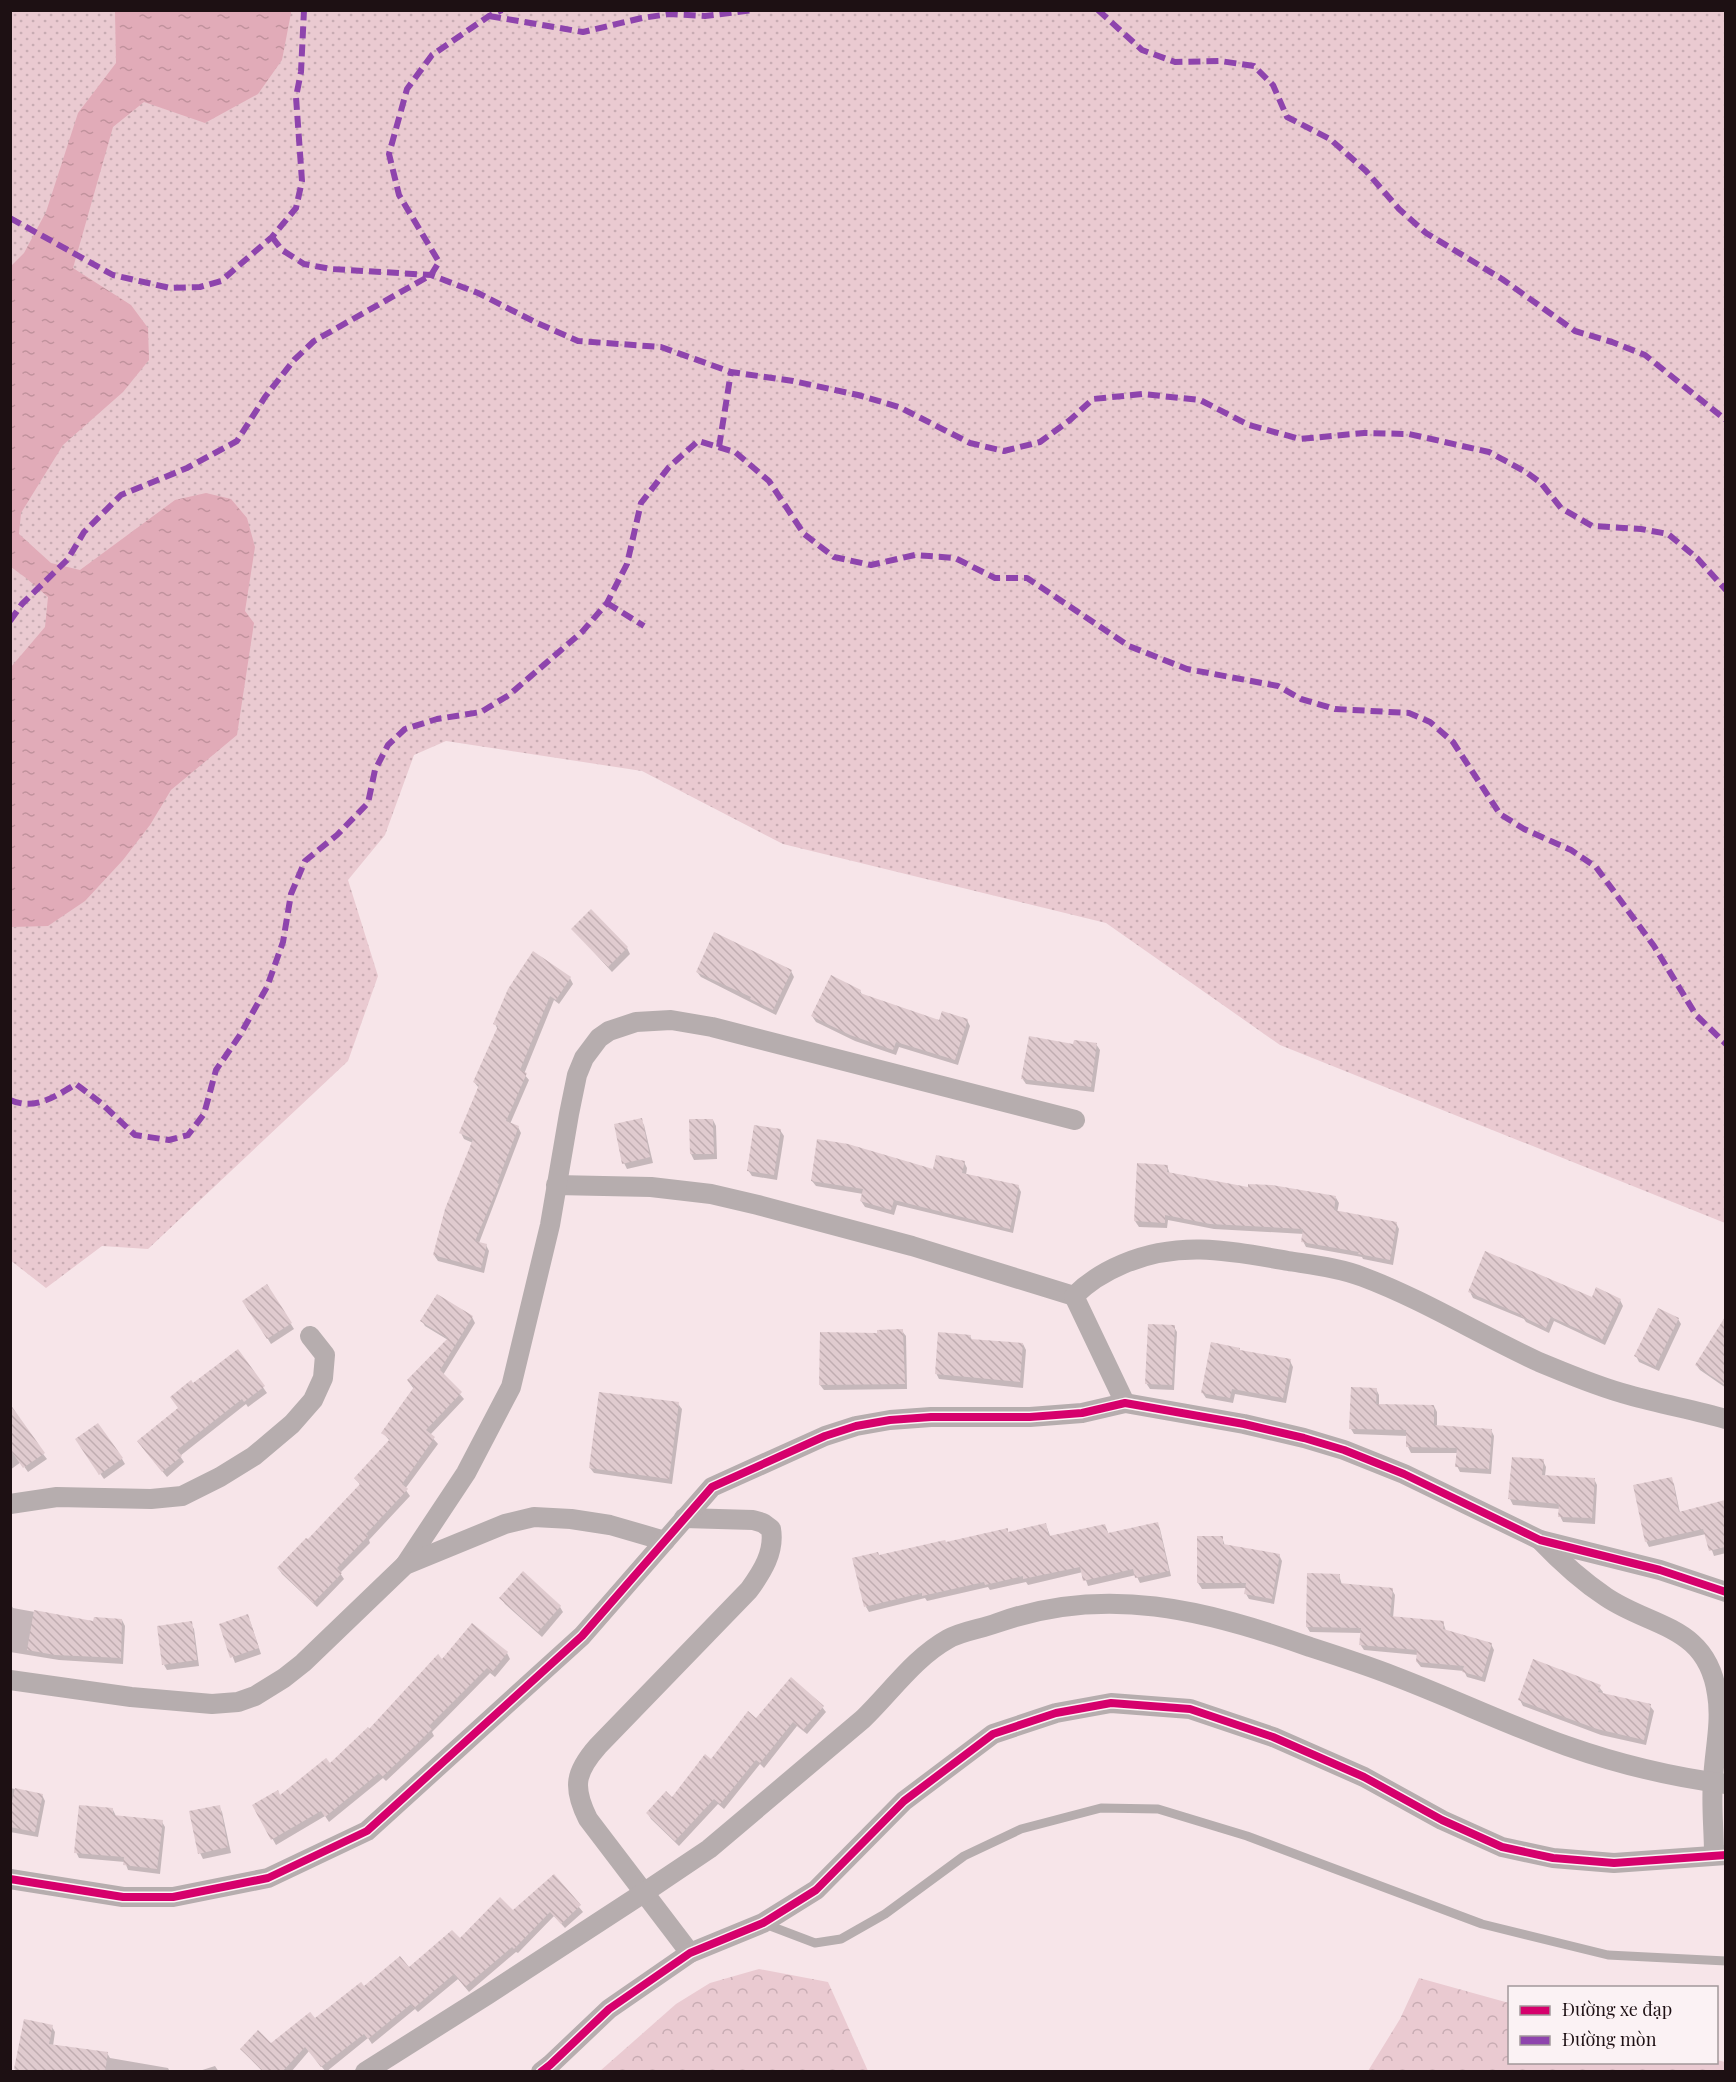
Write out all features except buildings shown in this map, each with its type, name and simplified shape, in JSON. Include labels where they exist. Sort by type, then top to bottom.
[{"type":"street","points":[[10,1680],[131,1697],[213,1704],[238,1702],[255,1696],[303,1664],[405,1565],[466,1473],[511,1388],[550,1225],[577,1075],[584,1058],[599,1038],[609,1031],[636,1022],[671,1020],[712,1027],[1075,1120]]},
{"type":"street","points":[[556,1185],[660,1188],[720,1196],[912,1246],[1074,1296],[1125,1402]]},
{"type":"street","points":[[1074,1296],[1086,1283],[1106,1271],[1159,1251],[1191,1248],[1227,1250],[1335,1269],[1360,1275],[1396,1290],[1539,1362],[1596,1384],[1626,1395],[1725,1419]]},
{"type":"street","points":[[10,1504],[57,1497],[151,1499],[182,1496],[220,1477],[254,1456],[292,1424],[313,1400],[323,1378],[325,1355],[310,1336]]},
{"type":"street","points":[[10,1879],[123,1897],[173,1897],[268,1878],[367,1831],[582,1636],[712,1487],[825,1436],[856,1426],[890,1420],[930,1417],[1030,1417],[1082,1413],[1125,1402],[1244,1424],[1344,1450],[1404,1474],[1540,1540],[1660,1570],[1725,1592]]},
{"type":"street","points":[[405,1565],[505,1524],[534,1517],[571,1519],[610,1525],[665,1541]]},
{"type":"street","points":[[684,1518],[753,1520],[763,1523],[771,1529],[773,1541],[771,1552],[761,1574],[749,1590],[598,1746],[585,1761],[577,1779],[579,1802],[588,1819],[690,1953]]},
{"type":"street","points":[[541,2072],[609,2009],[690,1953],[763,1923],[816,1890],[904,1801],[993,1734],[1056,1713],[1111,1703],[1190,1709],[1273,1737],[1364,1778],[1442,1820],[1502,1847],[1553,1858],[1614,1863],[1720,1855],[1718,1695],[1711,1671],[1699,1648],[1678,1631],[1606,1597],[1560,1562],[1540,1540]]},
{"type":"street","points":[[365,2072],[488,1995],[709,1849],[863,1719],[885,1698],[908,1670],[949,1639],[1022,1614],[1061,1606],[1112,1603],[1156,1606],[1226,1619],[1394,1676],[1568,1746],[1614,1761],[1719,1783]]},
{"type":"lane","points":[[763,1923],[814,1943],[841,1939],[885,1914],[964,1856],[1021,1829],[1101,1808],[1158,1809],[1247,1836],[1482,1924],[1608,1955],[1725,1961]]},
{"type":"green space","points":[[10,11],[1725,11],[1725,1223],[1280,1045],[1106,923],[783,844],[642,771],[446,741],[414,755],[385,835],[348,880],[378,976],[348,1061],[148,1249],[102,1246],[46,1288],[10,1260]]},
{"type":"green space","points":[[759,1969],[828,1982],[868,2071],[600,2071],[676,2004],[710,1983]]},
{"type":"green space","points":[[1419,1978],[1508,2003],[1508,2064],[1718,2064],[1718,2060],[1725,2062],[1725,2071],[1368,2071],[1400,2019]]},
{"type":"water","points":[[290,10],[291,13],[282,60],[258,94],[205,123],[144,102],[113,127],[73,268],[131,305],[148,328],[149,360],[123,392],[63,445],[21,513],[19,534],[51,563],[80,570],[175,500],[206,493],[231,499],[247,518],[255,547],[245,611],[254,623],[237,735],[171,790],[150,825],[123,860],[85,901],[48,926],[11,927],[11,667],[45,627],[48,597],[11,567],[11,266],[24,253],[46,212],[78,113],[116,63],[115,11]]},
{"type":"marked path","points":[[10,218],[113,275],[170,288],[200,287],[221,281],[272,237],[296,208],[302,181],[296,97],[301,72],[304,10]]},
{"type":"marked path","points":[[10,621],[22,604],[68,559],[84,532],[121,495],[187,468],[237,441],[265,397],[294,360],[314,341],[431,275],[439,262],[399,195],[389,154],[407,89],[432,55],[489,16],[502,10]]},
{"type":"marked path","points":[[489,16],[583,32],[669,14],[705,16],[753,10]]},
{"type":"marked path","points":[[1098,10],[1142,50],[1175,62],[1220,61],[1254,66],[1273,85],[1287,117],[1330,139],[1366,171],[1399,209],[1426,233],[1502,279],[1575,331],[1645,355],[1726,420]]},
{"type":"marked path","points":[[272,237],[282,250],[304,264],[331,269],[431,275],[478,293],[578,341],[661,347],[731,372],[793,381],[858,395],[899,407],[970,443],[1004,451],[1040,442],[1070,420],[1093,399],[1143,394],[1200,400],[1249,425],[1300,439],[1364,433],[1409,434],[1489,452],[1526,472],[1541,483],[1561,508],[1592,526],[1641,529],[1668,534],[1697,558],[1726,590]]},
{"type":"marked path","points":[[719,447],[731,372]]},
{"type":"marked path","points":[[10,1100],[19,1103],[37,1103],[76,1084],[101,1103],[135,1135],[169,1140],[188,1135],[204,1114],[216,1070],[240,1035],[267,987],[283,942],[291,894],[305,861],[337,835],[368,803],[375,770],[388,745],[405,729],[437,719],[481,712],[509,695],[582,632],[607,603],[627,564],[641,503],[669,467],[698,441],[735,452],[769,481],[804,534],[834,557],[871,565],[915,555],[955,558],[995,578],[1027,578],[1129,646],[1187,669],[1278,686],[1301,699],[1335,709],[1409,713],[1430,722],[1453,742],[1500,814],[1524,829],[1571,850],[1596,867],[1654,946],[1696,1015],[1726,1044]]},
{"type":"marked path","points":[[607,603],[644,626]]},
{"type":"cycle path","points":[[10,1879],[123,1897],[173,1897],[268,1878],[367,1831],[582,1636],[712,1487],[825,1436],[856,1426],[890,1420],[931,1417],[1030,1417],[1082,1413],[1125,1403],[1244,1424],[1344,1450],[1404,1474],[1540,1540],[1660,1570],[1726,1592]]},
{"type":"cycle path","points":[[541,2072],[609,2009],[690,1953],[763,1923],[816,1890],[904,1801],[993,1734],[1056,1713],[1111,1703],[1190,1709],[1273,1737],[1364,1777],[1442,1820],[1502,1847],[1553,1858],[1614,1863],[1726,1855]]}]
